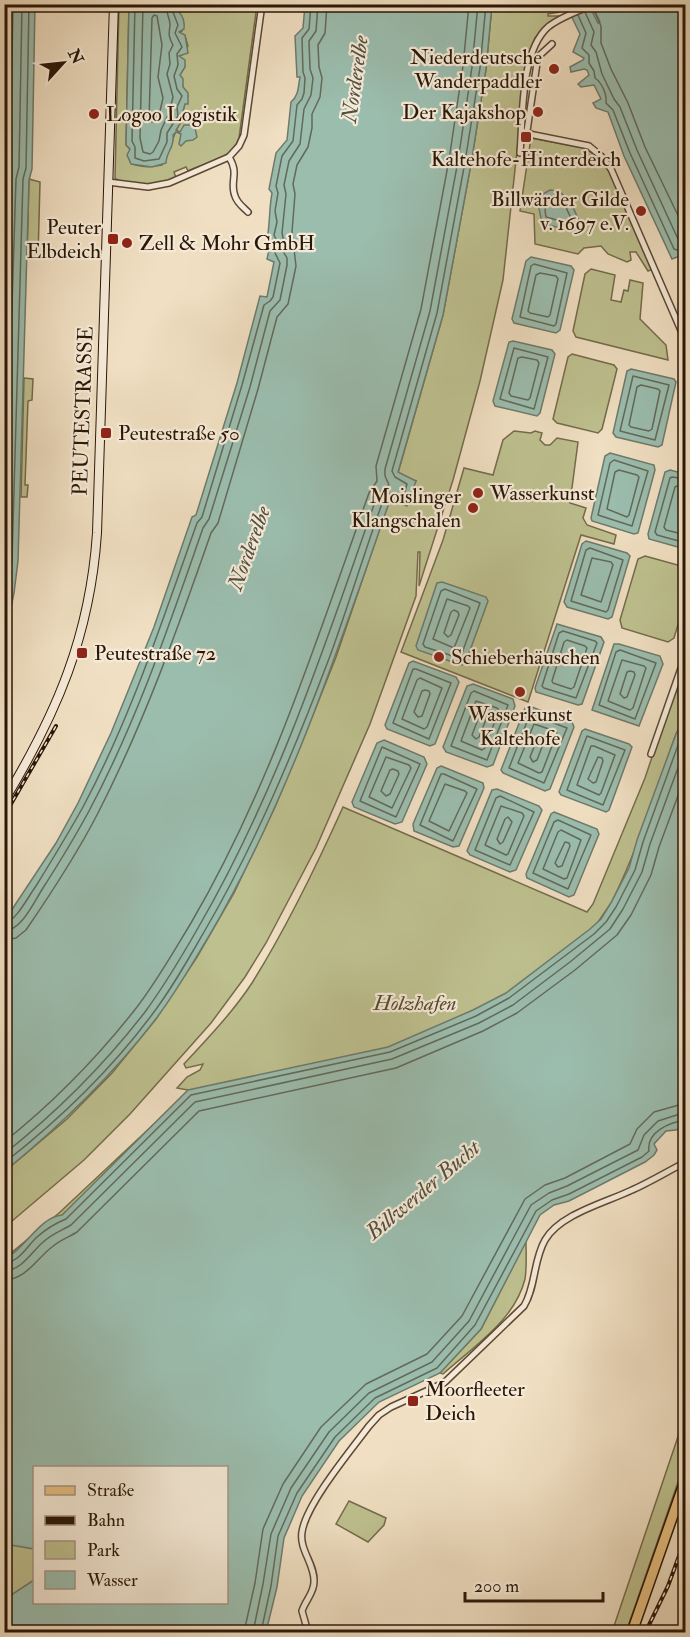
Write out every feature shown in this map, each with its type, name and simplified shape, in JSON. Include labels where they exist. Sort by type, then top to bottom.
[{"type":"main road","points":[[632,1632],[686,1478]]},
{"type":"street","name":"PEUTESTRASSE","points":[[4,801],[33,752],[60,696],[90,599],[97,533],[114,4]]},
{"type":"street","points":[[108,182],[141,187],[163,185],[229,157],[239,146],[244,135],[262,4]]},
{"type":"street","points":[[524,131],[525,93],[534,46],[548,27],[594,4]]},
{"type":"street","points":[[520,153],[537,63],[540,55],[552,44]]},
{"type":"street","points":[[524,131],[589,146],[611,169],[686,342]]},
{"type":"street","points":[[229,157],[235,170],[234,195],[248,212]]},
{"type":"street","points":[[651,754],[686,654]]},
{"type":"street","points":[[308,1632],[302,1611],[313,1590],[314,1580],[303,1546],[301,1536],[303,1527],[314,1504],[369,1426],[391,1407],[444,1383],[520,1310],[531,1291],[541,1246],[554,1227],[686,1162]]},
{"type":"green space","points":[[119,5],[129,5],[126,145],[130,149],[129,156],[133,164],[150,167],[162,165],[183,119],[183,109],[188,96],[180,75],[185,66],[179,56],[188,46],[185,36],[179,32],[182,31],[179,5],[257,5],[239,138],[230,152],[218,160],[188,171],[186,167],[174,172],[176,178],[162,182],[137,185],[115,178]]},
{"type":"green space","points":[[492,5],[560,5],[562,9],[560,12],[548,14],[548,16],[560,16],[535,38],[527,59],[503,280],[480,381],[453,480],[419,586],[420,552],[418,552],[416,596],[370,724],[316,848],[266,943],[245,977],[211,1023],[130,1114],[84,1160],[5,1227],[5,1171],[67,1119],[112,1073],[156,1019],[197,957],[234,893],[275,807],[336,657],[390,499],[416,481],[398,473],[443,315],[471,164],[486,69]]},
{"type":"green space","points":[[531,138],[584,148],[600,158],[613,173],[653,269],[648,271],[636,252],[630,252],[631,260],[627,262],[608,254],[601,246],[584,248],[578,254],[535,244],[534,214],[520,211]]},
{"type":"green space","points":[[29,179],[40,182],[38,258],[27,258]]},
{"type":"green space","points":[[591,269],[615,275],[611,300],[621,302],[624,290],[628,291],[630,280],[643,283],[640,319],[666,345],[668,360],[576,337],[573,331],[585,274]]},
{"type":"green space","points":[[572,354],[614,365],[617,369],[602,429],[598,433],[557,423],[553,419],[568,357]]},
{"type":"green space","points":[[24,378],[33,379],[32,400],[28,401],[25,485],[28,485],[27,497],[21,497]]},
{"type":"green space","points":[[514,431],[542,433],[540,440],[545,445],[550,445],[557,438],[578,442],[570,503],[586,508],[583,518],[587,525],[616,535],[614,544],[581,535],[528,702],[401,652],[443,540],[464,468],[493,475],[503,440]]},
{"type":"green space","points":[[645,556],[685,567],[685,601],[674,638],[668,642],[622,628],[620,620],[638,559]]},
{"type":"green space","name":"Holzhafen","points":[[685,659],[686,716],[676,734],[638,841],[611,903],[227,1466],[33,1466],[33,1584],[5,1601],[5,1258],[59,1213],[186,1094],[188,1090],[177,1088],[187,1077],[200,1070],[203,1064],[186,1068],[184,1064],[228,1015],[252,983],[300,897],[343,807],[587,912],[593,904],[645,778]]},
{"type":"green space","points":[[526,1241],[525,1279],[512,1307],[492,1332],[443,1374],[440,1373],[481,1329]]},
{"type":"green space","points":[[685,1416],[685,1462],[626,1632],[612,1632]]},
{"type":"green space","points":[[349,1501],[386,1518],[384,1525],[368,1542],[336,1524]]},
{"type":"water","points":[[35,4],[32,169],[29,180],[18,561],[5,635],[4,5]]},
{"type":"water","points":[[129,5],[180,5],[179,12],[184,22],[184,29],[179,32],[185,35],[188,53],[179,56],[185,60],[185,67],[180,75],[183,79],[183,87],[188,93],[188,104],[185,104],[183,111],[185,116],[176,130],[180,132],[184,125],[190,125],[195,128],[197,137],[186,141],[181,146],[179,144],[181,134],[176,132],[173,135],[173,143],[166,163],[152,167],[131,164],[127,155],[130,149],[126,145]]},
{"type":"water","name":"Norderelbe","points":[[305,5],[492,5],[486,69],[471,164],[443,315],[398,472],[416,481],[407,506],[390,500],[331,668],[288,778],[238,884],[209,936],[162,1010],[121,1061],[65,1118],[5,1171],[5,920],[56,843],[78,803],[111,733],[154,627],[192,517],[196,515],[237,383],[260,296],[267,297],[274,262],[267,259],[271,241],[267,240],[272,193],[269,189],[276,153],[287,140],[291,102],[296,97],[300,77],[297,77],[295,36],[303,28]]},
{"type":"water","points":[[566,5],[589,5],[598,23],[600,22],[592,5],[618,5],[622,12],[624,11],[621,5],[676,5],[686,27],[685,254],[672,259],[624,156],[608,112],[596,108],[593,103],[601,99],[594,85],[581,87],[578,84],[589,75],[587,70],[571,72],[570,67],[584,58],[573,52],[580,34]]},
{"type":"water","points":[[550,190],[557,191],[567,198],[581,226],[580,232],[542,223],[539,208],[543,194]]},
{"type":"water","points":[[531,257],[571,266],[574,270],[560,330],[556,333],[514,323],[512,319],[526,261]]},
{"type":"water","points":[[509,342],[552,350],[555,354],[540,413],[537,416],[495,406],[493,401]]},
{"type":"water","points":[[631,369],[674,379],[676,382],[662,445],[658,447],[616,437],[613,433],[627,371]]},
{"type":"water","points":[[610,453],[654,465],[655,470],[638,533],[634,534],[592,521],[605,456]]},
{"type":"water","points":[[670,470],[685,474],[685,549],[649,539],[648,534],[665,472]]},
{"type":"water","points":[[586,541],[627,553],[630,556],[612,617],[608,619],[567,607],[564,602],[582,544]]},
{"type":"water","points":[[442,582],[486,597],[488,601],[465,664],[461,665],[418,650],[416,646],[437,583]]},
{"type":"water","points":[[557,624],[601,637],[604,642],[582,704],[578,705],[536,692],[535,688]]},
{"type":"water","points":[[614,644],[660,656],[663,664],[639,726],[592,710]]},
{"type":"water","points":[[413,661],[456,677],[459,682],[435,744],[430,746],[387,729],[385,725],[409,663]]},
{"type":"water","points":[[473,684],[513,699],[515,706],[493,765],[487,767],[446,752],[443,747],[467,686]]},
{"type":"water","points":[[529,706],[572,722],[574,727],[550,789],[545,791],[503,773],[501,770],[525,708]]},
{"type":"water","name":"Holzhafen","points":[[685,716],[685,1124],[676,1130],[666,1131],[654,1144],[657,1150],[654,1155],[645,1162],[569,1201],[554,1205],[540,1215],[481,1329],[440,1373],[379,1402],[339,1441],[302,1496],[284,1538],[277,1587],[266,1632],[5,1632],[5,1599],[33,1581],[33,1604],[228,1604],[228,1466],[33,1466],[33,1549],[11,1545],[5,1547],[5,1259],[44,1223],[62,1215],[188,1090],[388,1047],[506,993],[590,929],[601,919],[629,868],[676,734]]},
{"type":"water","points":[[585,729],[632,747],[609,810],[606,812],[561,795],[559,792],[582,731]]},
{"type":"water","points":[[384,740],[424,757],[427,764],[402,822],[395,824],[354,807],[352,802],[377,743]]},
{"type":"water","points":[[441,766],[483,783],[484,788],[459,846],[453,847],[414,831],[413,824],[437,768]]},
{"type":"water","points":[[497,789],[539,806],[542,810],[516,870],[510,872],[470,855],[467,851],[492,790]]},
{"type":"water","points":[[554,812],[597,829],[599,834],[574,895],[569,897],[527,878],[526,874],[551,814]]},
{"type":"railway","points":[[4,816],[56,726]]},
{"type":"railway","points":[[647,1629],[668,1586],[686,1537]]},
{"type":"place","name":"Niederdeutsche Wanderpaddler","points":[[554,69]]},
{"type":"place","name":"Der Kajakshop","points":[[538,112]]},
{"type":"place","name":"Logoo Logistik","points":[[94,114]]},
{"type":"place","name":"Kaltehofe-Hinterdeich","points":[[526,137]]},
{"type":"place","name":"Billwärder Gilde v. 1697 e.V.","points":[[641,211]]},
{"type":"place","name":"Peuter Elbdeich","points":[[113,239]]},
{"type":"place","name":"Zell & Mohr GmbH","points":[[127,243]]},
{"type":"place","name":"Peutestraße 50","points":[[106,433]]},
{"type":"place","name":"Wasserkunst","points":[[478,493]]},
{"type":"place","name":"Moislinger Klangschalen","points":[[473,508]]},
{"type":"place","name":"Peutestraße 72","points":[[82,653]]},
{"type":"place","name":"Schieberhäuschen","points":[[439,657]]},
{"type":"place","name":"Wasserkunst Kaltehofe","points":[[520,692]]},
{"type":"place","name":"Moorfleeter Deich","points":[[413,1401]]},
{"type":"water label","name":"Billwerder Bucht","points":[[423,1190]]}]
